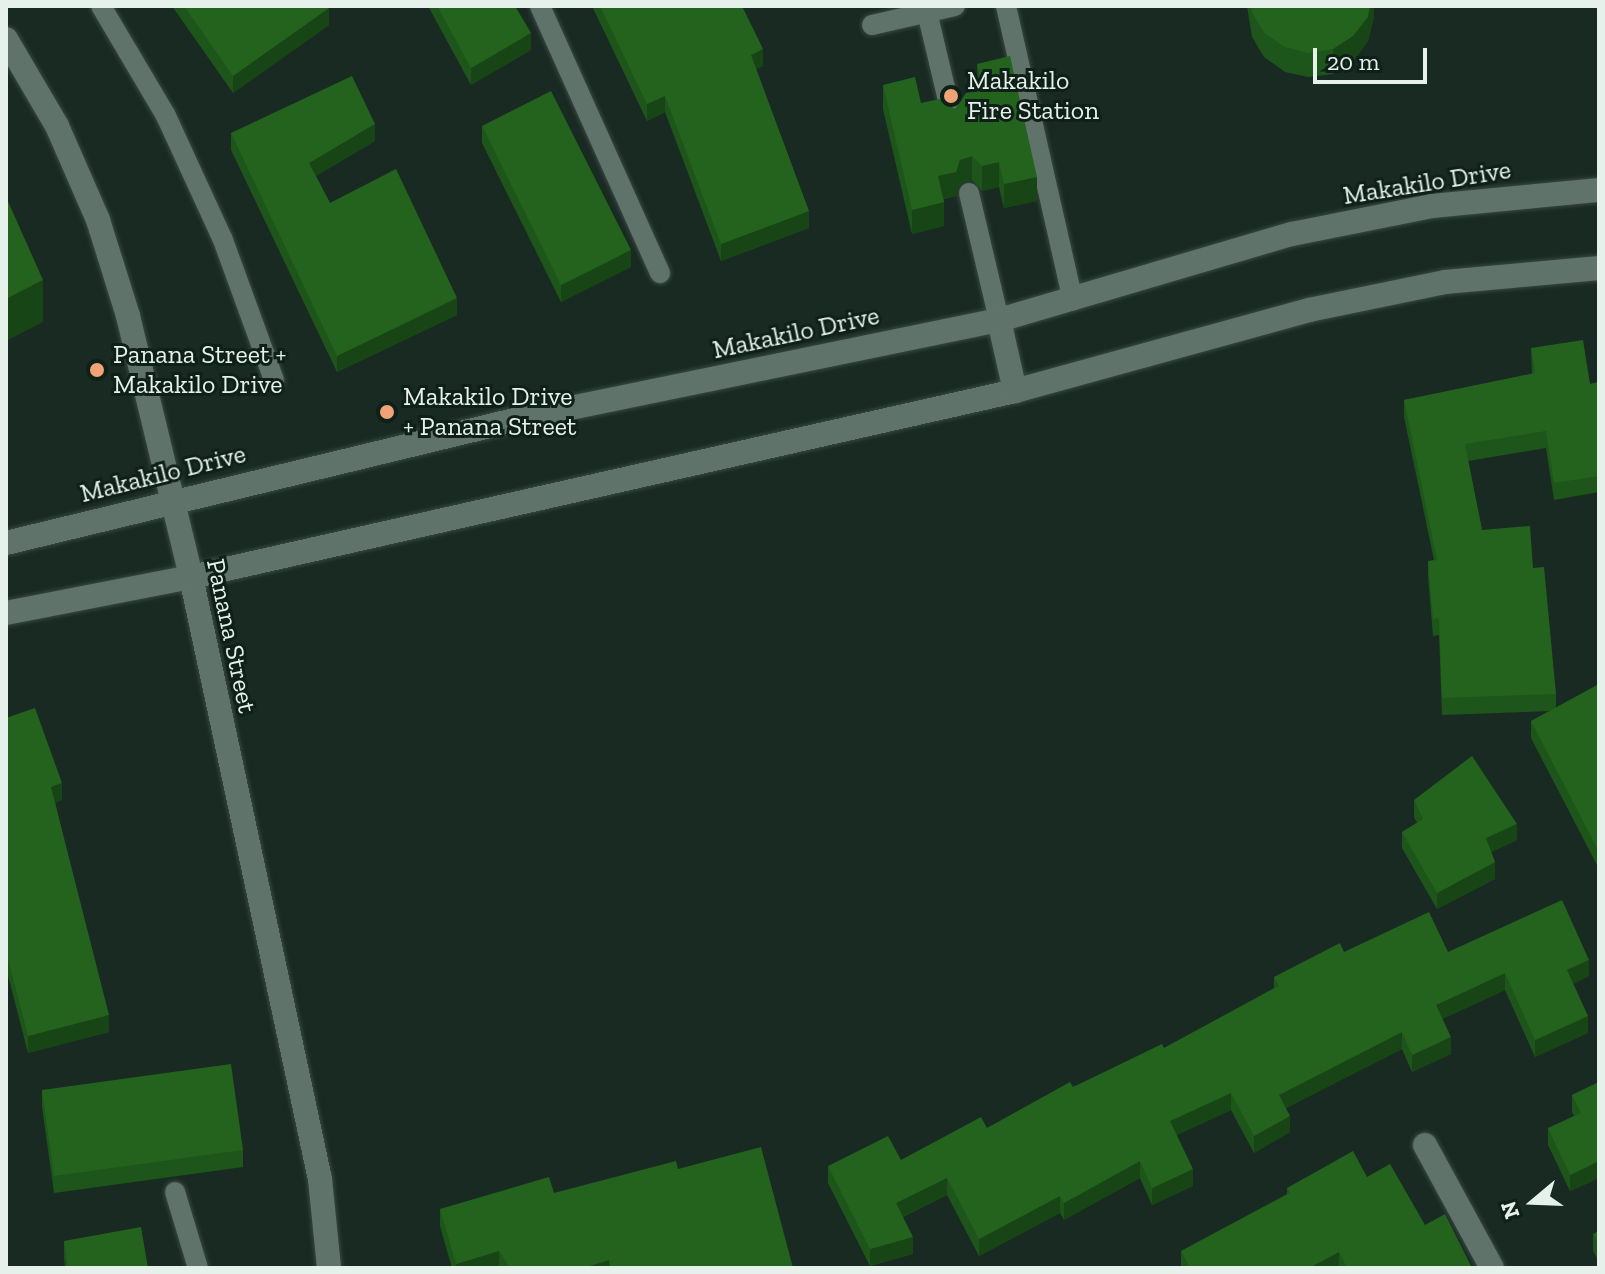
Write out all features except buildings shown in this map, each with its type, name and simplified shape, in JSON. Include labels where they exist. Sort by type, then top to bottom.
[{"type":"main road","name":"Panana Street","points":[[6,39],[57,126],[98,220],[128,316],[191,577],[320,1179],[329,1268]]},
{"type":"main road","name":"Makakilo Drive","points":[[6,543],[172,499],[531,416],[999,320],[1292,234],[1432,206],[1599,190]]},
{"type":"main road","points":[[6,613],[191,577],[1015,391],[1309,310],[1445,282],[1599,268]]},
{"type":"main road","points":[[999,320],[1015,391]]},
{"type":"main road","points":[[1425,1145],[1492,1268]]},
{"type":"lane","points":[[101,6],[166,116],[223,240],[274,380]]},
{"type":"lane","points":[[540,6],[660,273]]},
{"type":"lane","points":[[872,25],[955,6]]},
{"type":"lane","points":[[1006,6],[1073,300]]},
{"type":"lane","points":[[927,12],[953,121]]},
{"type":"lane","points":[[969,193],[999,320]]},
{"type":"lane","points":[[175,1192],[198,1268]]},
{"type":"place","name":"Makakilo Fire Station","points":[[951,96]]},
{"type":"place","name":"Panana Street + Makakilo Drive","points":[[97,370]]},
{"type":"place","name":"Makakilo Drive + Panana Street","points":[[387,412]]}]
